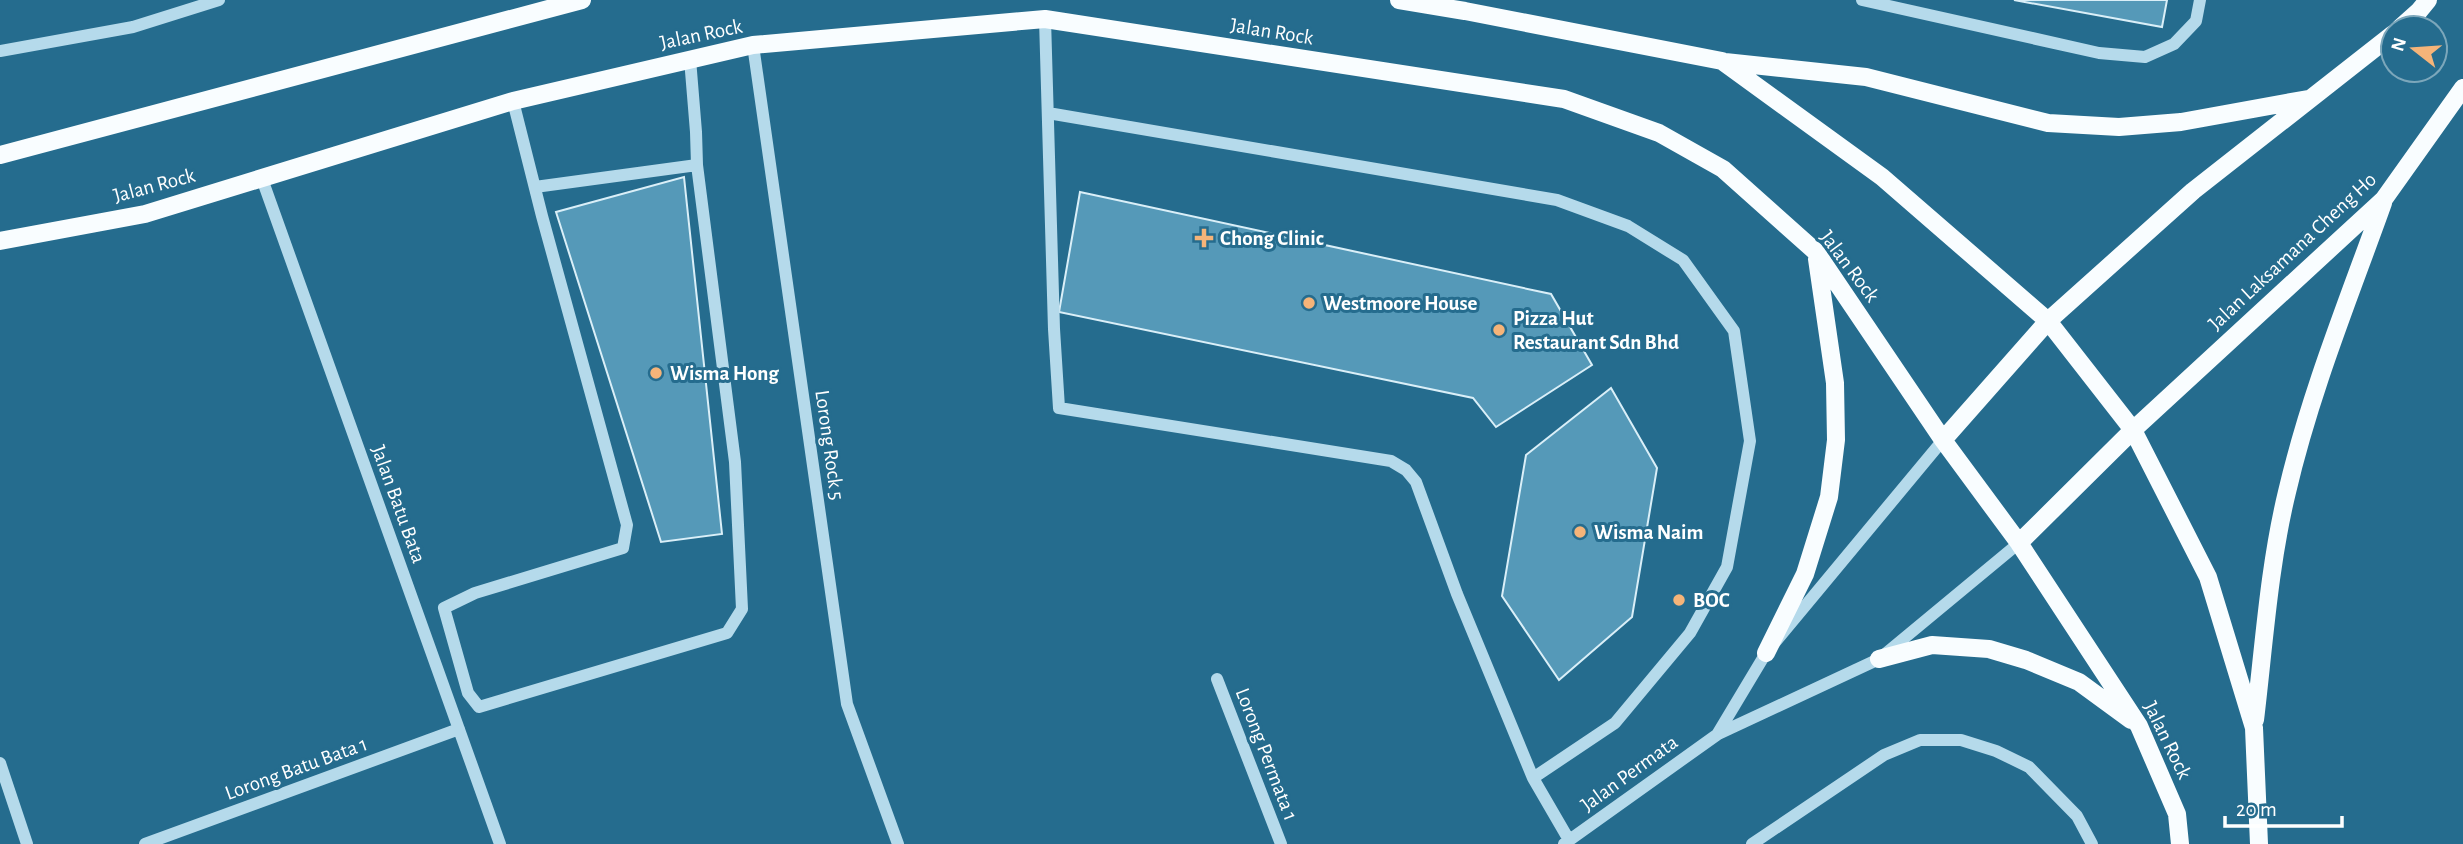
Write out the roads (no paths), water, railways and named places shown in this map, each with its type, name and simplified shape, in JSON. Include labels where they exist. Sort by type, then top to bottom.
[{"type":"main road","points":[[0,155],[582,0]]},
{"type":"main road","points":[[1399,0],[1466,5],[1722,61],[1866,77],[2048,123],[2119,127],[2181,122],[2313,98]]},
{"type":"main road","points":[[2416,14],[2428,0]]},
{"type":"main road","name":"Jalan Rock","points":[[0,241],[145,214],[261,176],[513,101],[753,45],[1045,19],[1564,99],[1658,133],[1723,169],[1816,252],[1943,440],[2019,543],[2139,726],[2177,814],[2180,844]]},
{"type":"main road","points":[[1943,440],[2049,321],[2193,191],[2379,45]]},
{"type":"main road","points":[[1722,61],[1882,177],[2049,321],[2133,430],[2208,577],[2254,728]]},
{"type":"main road","name":"Jalan Laksamana Cheng Ho","points":[[2019,543],[2133,430],[2384,200],[2463,88]]},
{"type":"main road","points":[[2259,844],[2254,728],[2286,493],[2305,424],[2384,200]]},
{"type":"main road","points":[[1766,653],[1805,574],[1829,497],[1836,440],[1835,383],[1816,252]]},
{"type":"main road","points":[[1880,659],[1932,645],[1989,649],[2026,660],[2079,682],[2139,726]]},
{"type":"street","points":[[0,51],[133,27],[219,0]]},
{"type":"street","points":[[1862,0],[2099,53],[2145,57],[2174,44],[2196,21],[2200,0]]},
{"type":"street","points":[[1045,19],[1054,329],[1059,408],[1391,461],[1406,470],[1416,482],[1457,594],[1533,778],[1566,842]]},
{"type":"street","name":"Lorong Rock 5","points":[[753,45],[847,704],[898,844]]},
{"type":"street","points":[[513,101],[627,525],[623,548],[475,593],[444,608],[468,694],[479,707],[727,634],[742,609],[735,462],[696,165],[690,59]]},
{"type":"street","points":[[1048,113],[1557,200],[1628,226],[1683,260],[1734,331],[1750,442],[1727,568],[1690,633],[1615,723],[1533,778]]},
{"type":"street","points":[[535,187],[696,165]]},
{"type":"street","name":"Jalan Batu Bata","points":[[261,176],[500,844]]},
{"type":"street","points":[[1718,733],[1766,653],[1943,440]]},
{"type":"street","points":[[1718,733],[1880,659],[2019,543]]},
{"type":"street","name":"Lorong Permata 1","points":[[1217,679],[1281,844]]},
{"type":"street","name":"Lorong Batu Bata 1","points":[[145,844],[459,729]]},
{"type":"street","name":"Jalan Permata","points":[[1566,842],[1718,733]]},
{"type":"street","points":[[1752,844],[1884,755],[1920,740],[1961,740],[1996,751],[2029,767],[2077,816],[2092,844]]},
{"type":"street","points":[[0,763],[27,844]]},
{"type":"place","name":"Chong Clinic","points":[[1204,238]]},
{"type":"place","name":"Westmoore House","points":[[1309,303]]},
{"type":"place","name":"Pizza Hut Restaurant Sdn Bhd","points":[[1499,330]]},
{"type":"place","name":"Wisma Hong","points":[[656,373]]},
{"type":"place","name":"Wisma Naim","points":[[1580,532]]},
{"type":"place","name":"BOC","points":[[1679,600]]}]
